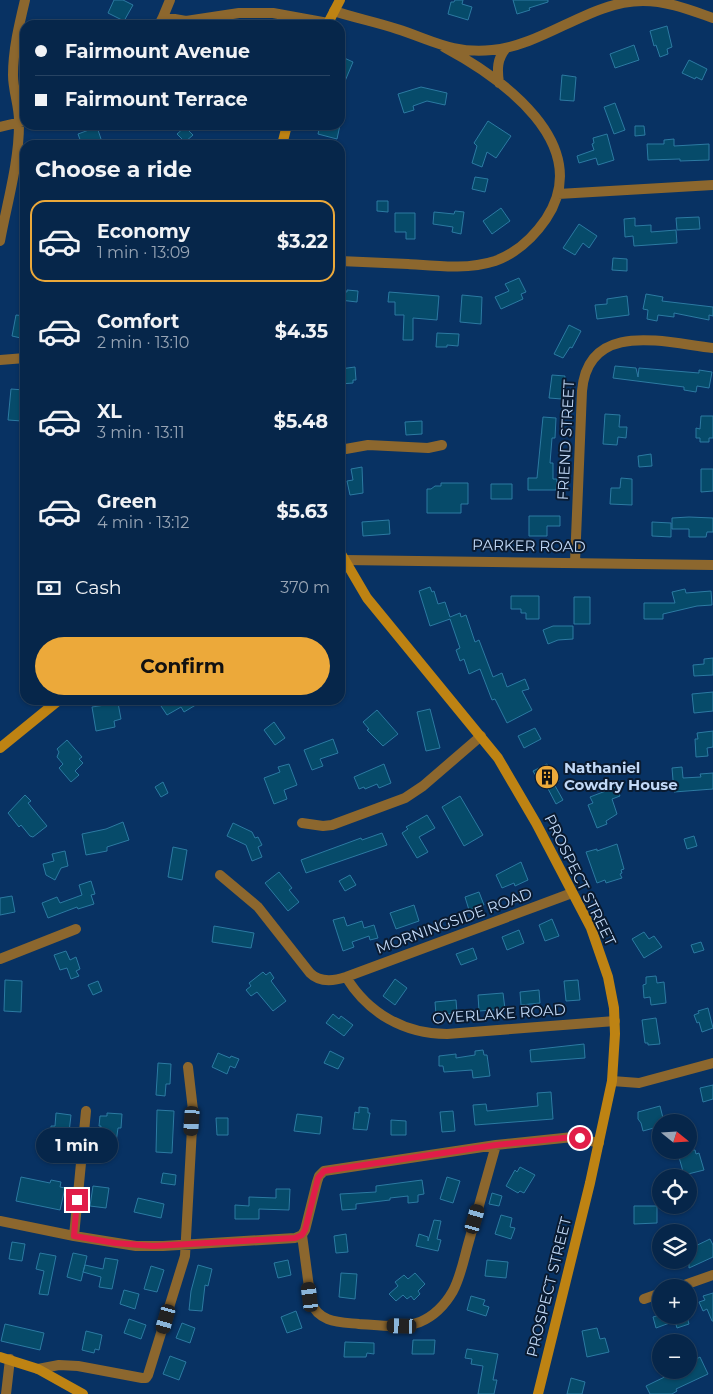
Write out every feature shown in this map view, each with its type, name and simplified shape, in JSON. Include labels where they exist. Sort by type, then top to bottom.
[{"type":"main road","points":[[329,20],[340,0]]},
{"type":"main road","name":"PROSPECT STREET","points":[[345,563],[373,605],[498,758],[590,928],[604,962],[610,986],[615,1021],[615,1060],[612,1081],[599,1143],[538,1394]]},
{"type":"main road","points":[[0,748],[53,705]]},
{"type":"main road","points":[[5,1358],[38,1369],[83,1394]]},
{"type":"street","points":[[21,20],[25,0]]},
{"type":"street","points":[[161,20],[170,0]]},
{"type":"street","points":[[444,47],[477,51],[520,45],[600,11],[631,2],[666,3],[713,18]]},
{"type":"street","points":[[334,11],[399,30],[444,47],[469,60],[528,108],[547,133],[558,158],[560,182],[558,194],[550,213],[536,232],[518,249],[494,261],[470,266],[449,267],[345,262]]},
{"type":"street","points":[[192,20],[226,14],[258,12],[284,14],[310,20]]},
{"type":"street","points":[[20,23],[13,76],[20,111]]},
{"type":"street","points":[[499,83],[498,67],[500,58],[506,48]]},
{"type":"street","points":[[0,128],[20,122]]},
{"type":"street","points":[[0,241],[20,130]]},
{"type":"street","points":[[558,194],[713,185]]},
{"type":"street","name":"FRIEND STREET","points":[[575,562],[582,391],[584,376],[591,363],[606,348],[627,340],[713,348]]},
{"type":"street","points":[[0,360],[20,358]]},
{"type":"street","points":[[345,449],[368,445],[428,448],[442,445]]},
{"type":"street","name":"PARKER ROAD","points":[[345,557],[713,564]]},
{"type":"street","points":[[302,823],[323,826],[332,825],[405,798],[422,787],[481,736]]},
{"type":"street","name":"MORNINGSIDE ROAD","points":[[220,875],[258,907],[314,977],[327,980],[346,977],[572,893]]},
{"type":"street","points":[[0,959],[76,929]]},
{"type":"street","name":"OVERLAKE ROAD","points":[[346,977],[354,991],[368,1005],[405,1028],[426,1033],[447,1034],[615,1021]]},
{"type":"street","points":[[612,1081],[639,1082],[713,1063]]},
{"type":"street","points":[[38,1369],[59,1364],[146,1378],[152,1365],[184,1259],[193,1110],[188,1067]]},
{"type":"street","points":[[74,1236],[86,1110]]},
{"type":"street","points":[[496,1145],[456,1284],[441,1308],[428,1318],[402,1326],[336,1322],[323,1318],[316,1311],[311,1302],[302,1235],[307,1226],[318,1178],[324,1171],[496,1145],[573,1137],[599,1143]]},
{"type":"street","points":[[0,1221],[136,1246],[295,1238],[302,1235]]},
{"type":"street","points":[[697,1280],[713,1274]]},
{"type":"street","points":[[644,1299],[652,1296]]},
{"type":"street","points":[[5,1358],[6,1394]]},
{"type":"building","points":[[114,0],[123,0],[133,5],[125,20],[108,13]]},
{"type":"building","points":[[463,0],[462,4],[472,7],[468,20],[448,14],[451,2]]},
{"type":"building","points":[[513,0],[548,0],[548,2],[517,14]]},
{"type":"building","points":[[667,26],[672,47],[667,49],[668,54],[660,57],[656,45],[654,46],[650,31]]},
{"type":"building","points":[[634,45],[639,60],[615,68],[610,54]]},
{"type":"building","points":[[345,58],[353,62],[345,81]]},
{"type":"building","points":[[689,60],[707,69],[702,80],[682,73]]},
{"type":"building","points":[[562,75],[576,77],[574,101],[560,100]]},
{"type":"building","points":[[421,87],[447,93],[445,105],[427,101],[413,106],[414,110],[404,113],[398,94]]},
{"type":"building","points":[[615,103],[625,130],[614,134],[604,107]]},
{"type":"building","points":[[488,121],[511,136],[496,158],[487,152],[482,167],[472,163],[477,146],[474,143]]},
{"type":"building","points":[[635,126],[644,126],[645,135],[635,136]]},
{"type":"building","points":[[89,130],[98,130],[101,140],[80,140],[78,134]]},
{"type":"building","points":[[182,130],[188,130],[193,135],[187,140],[183,140],[177,134]]},
{"type":"building","points":[[319,130],[339,130],[337,139],[318,134]]},
{"type":"building","points":[[607,134],[614,160],[598,165],[596,158],[579,163],[577,156],[594,150],[593,138]]},
{"type":"building","points":[[674,139],[674,146],[709,144],[709,160],[648,160],[647,144],[664,144],[664,140]]},
{"type":"building","points":[[475,177],[488,179],[485,192],[472,189]]},
{"type":"building","points":[[377,201],[388,201],[388,212],[377,211]]},
{"type":"building","points":[[501,208],[510,221],[492,234],[483,221]]},
{"type":"building","points":[[455,211],[464,212],[461,234],[452,232],[453,227],[433,224],[434,212],[454,214]]},
{"type":"building","points":[[395,213],[415,213],[415,239],[406,239],[406,232],[395,232]]},
{"type":"building","points":[[699,217],[700,229],[677,230],[676,218]]},
{"type":"building","points":[[635,218],[635,226],[651,225],[651,232],[676,230],[677,243],[634,246],[633,236],[625,237],[624,219]]},
{"type":"building","points":[[579,224],[597,236],[589,248],[583,243],[575,255],[563,248]]},
{"type":"building","points":[[613,258],[627,259],[627,271],[612,270]]},
{"type":"building","points":[[519,278],[526,292],[521,294],[523,299],[501,309],[495,297],[509,291],[505,284]]},
{"type":"building","points":[[347,290],[358,291],[357,302],[345,301],[345,292],[347,292]]},
{"type":"building","points":[[389,292],[439,296],[437,320],[413,318],[413,340],[403,340],[404,315],[395,315],[395,302],[388,302]]},
{"type":"building","points":[[646,294],[663,297],[662,301],[713,307],[713,316],[709,315],[709,320],[674,313],[674,317],[658,315],[657,321],[647,319],[648,310],[643,309]]},
{"type":"building","points":[[462,295],[482,297],[481,324],[460,322]]},
{"type":"building","points":[[627,296],[629,315],[597,319],[595,305],[607,304],[607,299]]},
{"type":"building","points":[[16,315],[20,315],[20,338],[12,336]]},
{"type":"building","points":[[569,325],[581,331],[572,348],[570,347],[563,358],[554,354]]},
{"type":"building","points":[[437,333],[459,334],[458,346],[436,347]]},
{"type":"building","points":[[615,366],[636,368],[638,377],[639,368],[699,373],[699,370],[712,372],[709,388],[697,386],[696,392],[684,390],[684,387],[613,378]]},
{"type":"building","points":[[355,367],[356,380],[353,380],[353,383],[345,384],[345,368]]},
{"type":"building","points":[[552,375],[565,376],[562,399],[549,398]]},
{"type":"building","points":[[11,389],[20,390],[20,421],[8,420]]},
{"type":"building","points":[[605,414],[620,415],[619,427],[627,427],[626,438],[618,437],[617,445],[603,444]]},
{"type":"building","points":[[701,416],[713,416],[713,438],[709,438],[709,442],[700,442],[700,438],[696,438],[696,428],[700,429]]},
{"type":"building","points":[[543,417],[556,418],[555,438],[552,438],[550,463],[553,463],[553,479],[557,479],[556,490],[528,490],[528,478],[537,478]]},
{"type":"building","points":[[422,421],[422,434],[406,435],[405,422]]},
{"type":"building","points":[[651,454],[652,466],[639,467],[638,456]]},
{"type":"building","points":[[362,467],[363,493],[350,495],[347,481],[353,480],[351,469]]},
{"type":"building","points":[[701,469],[713,469],[713,491],[701,492]]},
{"type":"building","points":[[621,478],[632,479],[632,505],[610,504],[611,488],[620,488]]},
{"type":"building","points":[[441,483],[468,483],[468,504],[461,504],[461,513],[427,513],[427,489],[441,486]]},
{"type":"building","points":[[491,484],[512,484],[512,499],[491,499]]},
{"type":"building","points":[[529,516],[560,516],[560,526],[547,526],[547,536],[529,536]]},
{"type":"building","points":[[672,518],[713,518],[713,532],[707,532],[706,537],[689,537],[689,529],[672,529]]},
{"type":"building","points":[[389,520],[390,534],[363,536],[362,522]]},
{"type":"building","points":[[652,522],[671,523],[671,537],[652,536]]},
{"type":"building","points":[[430,587],[432,592],[434,591],[438,604],[445,602],[450,617],[460,613],[461,617],[466,615],[475,642],[479,640],[493,677],[502,673],[507,687],[525,679],[529,689],[522,691],[532,710],[507,723],[495,699],[492,700],[480,669],[469,674],[464,659],[460,661],[456,650],[460,648],[450,619],[430,626],[419,591]]},
{"type":"building","points":[[685,589],[686,593],[711,591],[712,605],[697,606],[663,614],[663,619],[644,619],[644,603],[675,603],[672,592]]},
{"type":"building","points":[[511,596],[539,596],[539,619],[526,619],[526,613],[521,613],[521,609],[511,609]]},
{"type":"building","points":[[574,597],[590,597],[590,624],[574,624]]},
{"type":"building","points":[[553,626],[573,626],[573,639],[558,640],[548,644],[543,630]]},
{"type":"building","points":[[713,658],[713,675],[694,676],[693,665],[704,664],[704,659]]},
{"type":"building","points":[[713,692],[713,711],[694,713],[692,694]]},
{"type":"building","points":[[118,705],[121,719],[114,721],[115,727],[96,731],[92,707]]},
{"type":"building","points":[[160,705],[196,705],[184,712],[181,707],[167,715]]},
{"type":"building","points":[[430,709],[440,748],[426,751],[417,712]]},
{"type":"building","points":[[377,710],[398,734],[383,746],[367,730],[369,729],[363,722]]},
{"type":"building","points":[[274,722],[285,738],[275,745],[264,730]]},
{"type":"building","points":[[535,728],[541,739],[524,748],[518,736]]},
{"type":"building","points":[[713,731],[713,747],[707,748],[708,756],[696,757],[695,739],[698,739],[697,733]]},
{"type":"building","points":[[333,739],[338,753],[320,759],[323,766],[312,770],[304,750]]},
{"type":"building","points":[[67,740],[82,757],[79,759],[83,763],[75,771],[79,775],[71,782],[59,768],[63,764],[57,757],[59,752],[57,749]]},
{"type":"building","points":[[289,764],[297,785],[284,790],[287,799],[274,804],[264,778],[280,772],[278,767]]},
{"type":"building","points":[[384,764],[391,783],[379,788],[377,784],[365,789],[364,787],[359,789],[354,777]]},
{"type":"building","name":"Nathaniel Cowdry House","points":[[547,764],[559,781],[554,784],[563,800],[556,804],[545,783],[541,785],[533,771]]},
{"type":"building","points":[[682,767],[683,778],[701,777],[700,774],[713,773],[713,789],[674,792],[672,768]]},
{"type":"building","points":[[163,782],[168,793],[161,797],[155,787]]},
{"type":"building","points":[[616,787],[620,796],[612,799],[617,814],[606,821],[607,824],[597,828],[588,805],[593,803],[590,797]]},
{"type":"building","points":[[25,795],[31,801],[28,803],[47,826],[33,837],[21,825],[19,827],[8,813]]},
{"type":"building","points":[[460,796],[483,835],[464,846],[442,807]]},
{"type":"building","points":[[427,815],[435,828],[419,837],[428,852],[417,858],[402,833],[408,829],[406,827]]},
{"type":"building","points":[[123,822],[129,840],[107,847],[107,851],[86,855],[82,834],[106,829]]},
{"type":"building","points":[[233,823],[252,832],[255,838],[258,837],[262,845],[258,847],[262,857],[252,861],[246,845],[227,836]]},
{"type":"building","points":[[382,833],[387,845],[306,873],[301,860],[361,838],[362,840]]},
{"type":"building","points":[[694,836],[697,846],[687,849],[684,839]]},
{"type":"building","points":[[617,844],[624,869],[621,870],[622,873],[620,874],[622,878],[606,883],[605,880],[597,883],[586,852],[597,849],[597,851]]},
{"type":"building","points":[[173,847],[187,850],[182,880],[168,877]]},
{"type":"building","points":[[65,851],[68,866],[61,868],[55,880],[46,875],[43,864],[54,861],[52,854]]},
{"type":"building","points":[[521,862],[528,880],[515,886],[514,883],[502,888],[496,875]]},
{"type":"building","points":[[279,872],[292,888],[289,890],[299,902],[288,911],[265,883]]},
{"type":"building","points":[[350,875],[356,885],[345,891],[339,881]]},
{"type":"building","points":[[91,881],[95,894],[91,895],[94,904],[78,909],[77,907],[48,918],[42,903],[57,897],[60,903],[82,895],[79,885]]},
{"type":"building","points":[[479,892],[484,905],[469,910],[465,897]]},
{"type":"building","points":[[12,896],[15,912],[0,915],[0,898]]},
{"type":"building","points":[[414,905],[419,921],[396,929],[390,913]]},
{"type":"building","points":[[344,917],[347,926],[362,921],[364,928],[374,925],[378,938],[370,940],[369,936],[352,942],[354,947],[343,951],[333,920]]},
{"type":"building","points":[[552,919],[559,936],[545,941],[539,925]]},
{"type":"building","points":[[214,926],[254,933],[251,948],[212,942]]},
{"type":"building","points":[[519,930],[524,943],[507,950],[502,937]]},
{"type":"building","points":[[644,932],[649,939],[654,936],[662,947],[644,958],[632,939]]},
{"type":"building","points":[[701,942],[704,950],[694,953],[691,945]]},
{"type":"building","points":[[473,948],[477,959],[461,965],[456,954]]},
{"type":"building","points":[[66,951],[70,960],[76,957],[80,969],[76,971],[79,976],[71,979],[67,968],[60,970],[54,955]]},
{"type":"building","points":[[263,972],[266,975],[270,972],[274,978],[271,981],[286,1001],[273,1011],[257,992],[251,996],[246,990],[251,986],[249,983]]},
{"type":"building","points":[[656,976],[657,983],[664,982],[666,1003],[651,1005],[650,997],[644,998],[643,985],[646,984],[646,977]]},
{"type":"building","points":[[395,979],[407,988],[395,1005],[383,996]]},
{"type":"building","points":[[5,980],[22,981],[21,1012],[4,1011]]},
{"type":"building","points":[[578,980],[580,1000],[566,1001],[564,981]]},
{"type":"building","points":[[98,981],[102,991],[93,995],[88,985]]},
{"type":"building","points":[[539,990],[540,1003],[521,1005],[520,992]]},
{"type":"building","points":[[503,993],[505,1009],[479,1011],[478,995]]},
{"type":"building","points":[[456,1000],[457,1013],[436,1015],[435,1002]]},
{"type":"building","points":[[708,1008],[713,1028],[702,1032],[699,1022],[697,1023],[694,1015],[699,1013],[698,1011]]},
{"type":"building","points":[[333,1014],[339,1019],[341,1016],[353,1025],[344,1036],[326,1023]]},
{"type":"building","points":[[656,1018],[660,1044],[648,1045],[648,1043],[645,1043],[642,1020]]},
{"type":"building","points":[[584,1044],[585,1058],[531,1062],[530,1050]]},
{"type":"building","points":[[483,1050],[484,1055],[487,1055],[490,1076],[473,1078],[472,1070],[444,1072],[443,1066],[439,1066],[439,1056],[456,1054],[456,1058],[475,1055],[475,1051]]},
{"type":"building","points":[[330,1051],[344,1058],[338,1069],[324,1063]]},
{"type":"building","points":[[218,1053],[230,1058],[231,1056],[239,1059],[235,1068],[230,1066],[227,1074],[212,1067]]},
{"type":"building","points":[[158,1063],[171,1064],[170,1084],[166,1084],[165,1096],[156,1095]]},
{"type":"building","points":[[713,1085],[713,1099],[703,1102],[700,1088]]},
{"type":"building","points":[[551,1092],[553,1119],[475,1125],[473,1105],[486,1104],[487,1111],[538,1106],[537,1093]]},
{"type":"building","points":[[660,1106],[662,1114],[652,1114],[652,1128],[643,1131],[638,1119],[638,1112]]},
{"type":"building","points":[[359,1107],[368,1108],[368,1113],[370,1113],[367,1130],[353,1129],[355,1112],[359,1113]]},
{"type":"building","points":[[157,1110],[174,1111],[172,1153],[156,1152]]},
{"type":"building","points":[[453,1111],[455,1131],[442,1132],[440,1112]]},
{"type":"building","points":[[56,1113],[71,1115],[67,1150],[45,1148],[46,1133],[51,1134],[51,1126],[55,1126]]},
{"type":"building","points":[[107,1113],[122,1114],[121,1128],[118,1128],[114,1157],[96,1154],[101,1126],[99,1126],[100,1116],[107,1116]]},
{"type":"building","points":[[297,1114],[322,1117],[320,1134],[294,1131]]},
{"type":"building","points":[[216,1118],[228,1118],[228,1135],[217,1135]]},
{"type":"building","points":[[391,1120],[406,1121],[406,1135],[391,1135]]},
{"type":"building","points":[[699,1153],[704,1170],[697,1172],[697,1169],[682,1169],[680,1159],[698,1159]]},
{"type":"building","points":[[520,1167],[535,1175],[524,1193],[520,1191],[518,1193],[506,1186],[515,1170],[517,1172]]},
{"type":"building","points":[[163,1173],[176,1175],[175,1185],[161,1183]]},
{"type":"building","points":[[21,1177],[50,1183],[51,1180],[61,1182],[60,1187],[65,1188],[60,1210],[16,1201]]},
{"type":"building","points":[[447,1177],[460,1181],[453,1203],[440,1199]]},
{"type":"building","points":[[422,1180],[424,1194],[418,1195],[418,1202],[408,1203],[408,1196],[356,1204],[356,1209],[342,1210],[340,1194],[376,1192],[376,1186]]},
{"type":"building","points":[[93,1186],[109,1188],[106,1208],[90,1206]]},
{"type":"building","points":[[276,1189],[290,1189],[289,1210],[259,1209],[259,1219],[235,1219],[235,1205],[249,1206],[249,1197],[276,1198]]},
{"type":"building","points":[[492,1193],[502,1196],[499,1206],[489,1204]]},
{"type":"building","points":[[138,1198],[164,1204],[161,1218],[134,1212]]},
{"type":"building","points":[[634,1206],[652,1206],[652,1214],[657,1214],[657,1223],[634,1224]]},
{"type":"building","points":[[501,1215],[512,1218],[510,1227],[515,1228],[511,1239],[495,1234]]},
{"type":"building","points":[[434,1220],[441,1221],[437,1239],[441,1240],[438,1251],[416,1246],[419,1234],[428,1237],[428,1241]]},
{"type":"building","points":[[346,1234],[348,1252],[336,1253],[334,1236]]},
{"type":"building","points":[[710,1239],[713,1245],[713,1257],[697,1264],[697,1245]]},
{"type":"building","points":[[12,1242],[25,1244],[22,1261],[9,1259]]},
{"type":"building","points":[[40,1253],[56,1256],[48,1295],[39,1294],[44,1271],[36,1269]]},
{"type":"building","points":[[73,1253],[87,1256],[81,1281],[67,1277]]},
{"type":"building","points":[[105,1258],[118,1260],[112,1289],[99,1287],[101,1277],[83,1272],[85,1265],[103,1269]]},
{"type":"building","points":[[288,1260],[291,1275],[278,1278],[274,1263]]},
{"type":"building","points":[[487,1260],[508,1262],[506,1278],[485,1276]]},
{"type":"building","points":[[198,1265],[212,1269],[208,1286],[205,1285],[202,1311],[189,1310],[191,1291]]},
{"type":"building","points":[[151,1266],[164,1270],[157,1292],[144,1289]]},
{"type":"building","points":[[341,1273],[357,1274],[355,1299],[339,1297]]},
{"type":"building","points":[[415,1273],[425,1284],[418,1291],[420,1294],[414,1300],[411,1296],[407,1299],[403,1295],[396,1301],[389,1294],[398,1286],[395,1282],[404,1275],[408,1279]]},
{"type":"building","points":[[124,1290],[139,1294],[135,1309],[120,1304]]},
{"type":"building","points":[[713,1293],[712,1321],[707,1309],[703,1311],[699,1302],[705,1300],[703,1296]]},
{"type":"building","points":[[471,1296],[485,1300],[483,1305],[489,1307],[486,1316],[467,1310]]},
{"type":"building","points":[[296,1311],[302,1328],[287,1333],[281,1317]]},
{"type":"building","points":[[129,1319],[146,1325],[141,1339],[124,1333]]},
{"type":"building","points":[[182,1323],[195,1328],[190,1343],[176,1338]]},
{"type":"building","points":[[5,1324],[44,1333],[40,1350],[1,1341]]},
{"type":"building","points":[[655,1324],[667,1324],[656,1328]]},
{"type":"building","points":[[676,1324],[689,1324],[677,1328]]},
{"type":"building","points":[[597,1328],[600,1339],[605,1338],[609,1352],[587,1357],[582,1331]]},
{"type":"building","points":[[86,1331],[102,1335],[99,1350],[95,1349],[94,1353],[82,1350]]},
{"type":"building","points":[[413,1340],[435,1340],[434,1354],[412,1354]]},
{"type":"building","points":[[345,1342],[374,1343],[374,1354],[367,1353],[366,1357],[344,1357]]},
{"type":"building","points":[[467,1349],[498,1354],[493,1380],[497,1380],[494,1394],[478,1394],[483,1366],[471,1364],[472,1359],[465,1358]]},
{"type":"building","points":[[170,1356],[186,1362],[179,1380],[163,1374]]},
{"type":"building","points":[[700,1357],[708,1374],[676,1389],[677,1391],[672,1394],[650,1394],[646,1386],[660,1379],[697,1379],[697,1359]]},
{"type":"building","points":[[571,1378],[585,1382],[582,1394],[567,1394]]},
{"type":"place","name":"Nathaniel Cowdry House","points":[[547,777]]},
{"type":"route","points":[[77,1200],[74,1236],[87,1239],[136,1246],[172,1246],[295,1238],[302,1235],[305,1230],[318,1178],[324,1171],[496,1145],[573,1137],[580,1138]]}]
